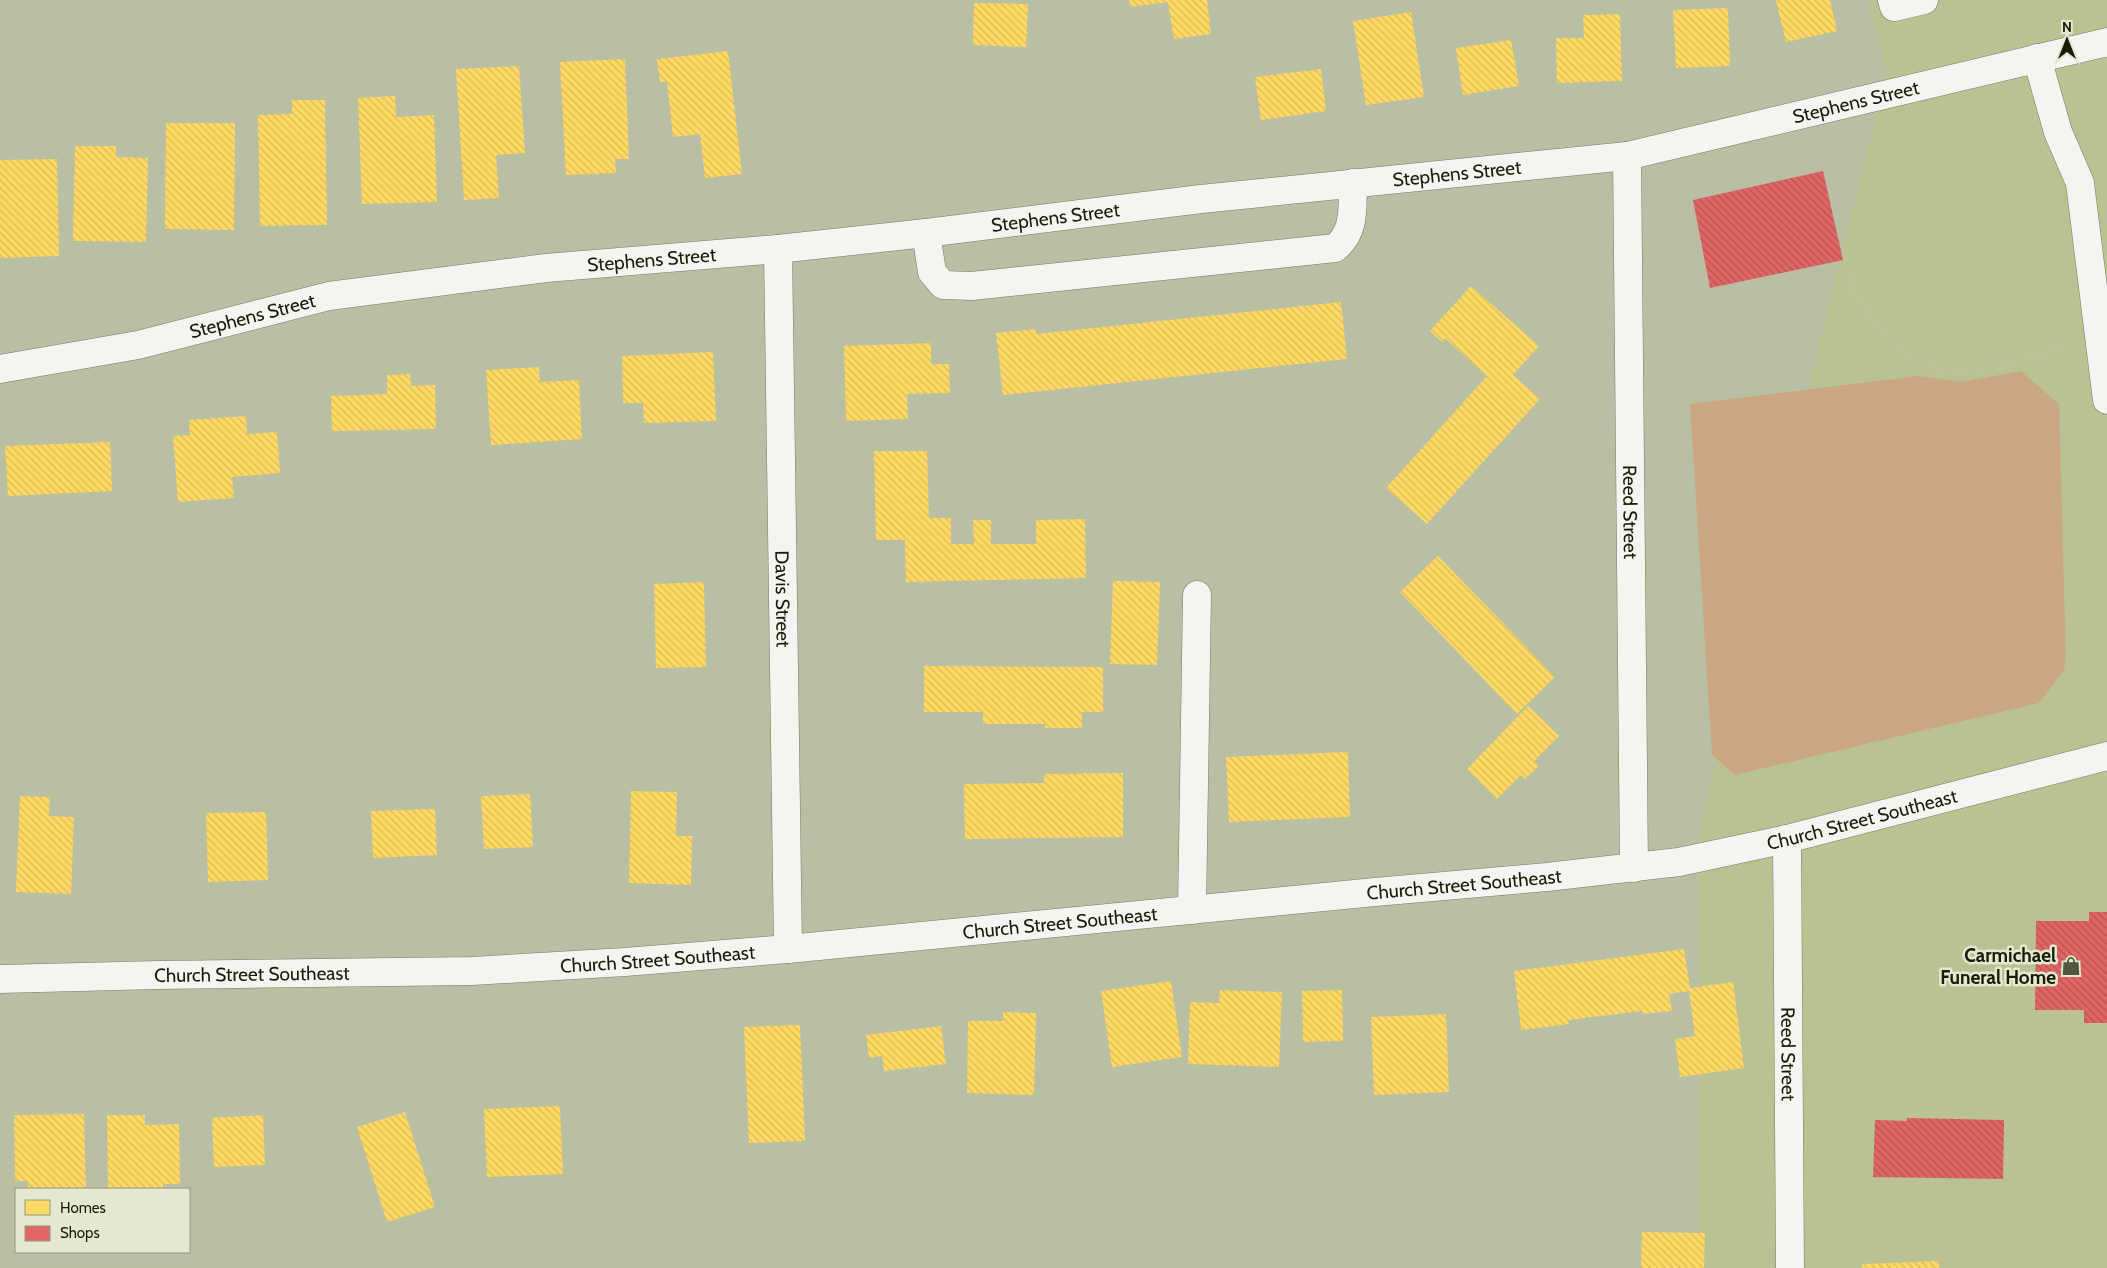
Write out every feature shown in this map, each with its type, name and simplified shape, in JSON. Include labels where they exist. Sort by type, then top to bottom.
[{"type":"street","points":[[1892,0],[1894,8],[1924,0]]},
{"type":"street","name":"Stephens Street","points":[[0,369],[138,345],[329,296],[546,268],[778,249],[926,233],[1201,198],[1627,156],[2107,42]]},
{"type":"street","points":[[2037,58],[2058,132],[2080,183],[2107,400]]},
{"type":"street","name":"Reed Street","points":[[1627,156],[1634,868]]},
{"type":"street","points":[[926,233],[932,272],[943,285],[972,286],[1335,248],[1344,240],[1351,225],[1353,183]]},
{"type":"street","name":"Davis Street","points":[[778,249],[788,949]]},
{"type":"street","points":[[1192,910],[1197,595]]},
{"type":"street","name":"Church Street Southeast","points":[[0,979],[472,971],[625,962],[788,949],[1634,868],[1679,862],[1787,839],[2107,756]]},
{"type":"street","name":"Reed Street","points":[[1787,839],[1790,1268]]},
{"type":"path","points":[[1847,270],[1855,291],[1873,324],[1895,348],[1925,365],[1966,374],[2099,339]]},
{"type":"shaded area","points":[[1868,0],[2107,0],[2107,1268],[1699,1268],[1699,828],[1887,73]]},
{"type":"shaded area","points":[[2021,371],[2059,404],[2066,658],[2064,670],[2039,703],[1735,775],[1712,755],[1690,404],[1918,376],[1961,382]]},
{"type":"building: Homes","points":[[1129,0],[1207,0],[1211,34],[1174,39],[1168,2],[1130,7]]},
{"type":"building: Homes","points":[[1776,0],[1830,0],[1837,31],[1786,42]]},
{"type":"building: Homes","points":[[974,3],[1028,4],[1026,47],[973,45]]},
{"type":"building: Homes","points":[[1728,8],[1730,66],[1676,68],[1673,10]]},
{"type":"building: Homes","points":[[1411,12],[1424,97],[1366,105],[1353,21]]},
{"type":"building: Homes","points":[[1620,14],[1622,81],[1557,83],[1556,38],[1584,38],[1583,15]]},
{"type":"building: Homes","points":[[1511,40],[1519,86],[1463,95],[1456,48]]},
{"type":"building: Homes","points":[[728,51],[742,174],[705,178],[700,134],[673,137],[667,82],[660,82],[657,59]]},
{"type":"building: Homes","points":[[625,59],[629,159],[615,159],[616,173],[566,175],[560,62]]},
{"type":"building: Homes","points":[[519,66],[525,153],[496,155],[499,198],[464,200],[456,69]]},
{"type":"building: Homes","points":[[1321,69],[1326,111],[1261,120],[1255,77]]},
{"type":"building: Homes","points":[[395,96],[396,117],[434,115],[437,202],[362,204],[358,98]]},
{"type":"building: Homes","points":[[292,100],[325,100],[327,225],[260,226],[258,115],[292,114]]},
{"type":"building: Homes","points":[[166,123],[235,123],[234,230],[165,229]]},
{"type":"building: Homes","points":[[75,146],[116,146],[116,157],[148,158],[146,242],[73,241]]},
{"type":"building: Homes","points":[[57,159],[59,256],[0,258],[0,160]]},
{"type":"building: Homes","points":[[1471,286],[1539,346],[1513,375],[1540,399],[1427,524],[1386,488],[1487,376],[1445,338],[1442,342],[1430,331]]},
{"type":"building: Homes","points":[[1341,302],[1347,359],[1003,395],[996,333],[1036,329],[1036,334]]},
{"type":"building: Homes","points":[[931,343],[931,364],[949,364],[950,393],[907,394],[908,419],[846,421],[844,346]]},
{"type":"building: Homes","points":[[713,352],[716,421],[644,423],[643,403],[623,403],[622,356]]},
{"type":"building: Homes","points":[[539,367],[540,382],[579,380],[582,439],[491,445],[486,370]]},
{"type":"building: Homes","points":[[410,374],[411,386],[435,385],[436,429],[332,431],[331,396],[387,394],[387,375]]},
{"type":"building: Homes","points":[[246,416],[247,434],[277,432],[280,473],[232,477],[234,498],[178,502],[173,436],[190,435],[189,420]]},
{"type":"building: Homes","points":[[110,442],[112,491],[8,496],[5,446]]},
{"type":"building: Homes","points":[[874,451],[927,451],[929,518],[951,518],[951,544],[974,544],[973,520],[991,520],[991,544],[1036,544],[1036,520],[1085,519],[1086,578],[906,582],[905,540],[876,540]]},
{"type":"building: Homes","points":[[1438,556],[1555,677],[1517,714],[1400,592]]},
{"type":"building: Homes","points":[[1113,581],[1160,582],[1157,665],[1110,664]]},
{"type":"building: Homes","points":[[704,582],[706,667],[656,668],[654,584]]},
{"type":"building: Homes","points":[[924,666],[1103,667],[1103,712],[1082,712],[1082,728],[1045,728],[1045,724],[983,724],[983,712],[924,712]]},
{"type":"building: Homes","points":[[1528,706],[1559,736],[1534,761],[1539,766],[1525,779],[1521,775],[1497,799],[1467,769]]},
{"type":"building: Homes","points":[[1348,752],[1350,817],[1229,822],[1226,757]]},
{"type":"building: Homes","points":[[1123,773],[1123,837],[965,839],[964,784],[1044,783],[1044,774]]},
{"type":"building: Homes","points":[[631,791],[677,792],[676,836],[692,836],[691,885],[629,883]]},
{"type":"building: Homes","points":[[530,794],[533,847],[484,849],[481,796]]},
{"type":"building: Homes","points":[[20,796],[50,797],[49,816],[74,817],[71,894],[16,892]]},
{"type":"building: Homes","points":[[435,809],[437,855],[373,858],[371,811]]},
{"type":"building: Homes","points":[[266,812],[268,880],[208,882],[206,813]]},
{"type":"building: Homes","points":[[1684,949],[1690,988],[1733,982],[1744,1068],[1680,1077],[1675,1039],[1695,1036],[1689,991],[1669,994],[1672,1011],[1642,1014],[1642,1011],[1568,1020],[1569,1024],[1521,1030],[1514,971]]},
{"type":"building: Homes","points":[[1171,981],[1182,1057],[1112,1067],[1101,991]]},
{"type":"building: Homes","points":[[1220,990],[1282,992],[1279,1067],[1188,1064],[1190,1002],[1219,1003]]},
{"type":"building: Homes","points":[[1342,990],[1343,1041],[1303,1042],[1302,991]]},
{"type":"building: Homes","points":[[1003,1012],[1036,1013],[1034,1095],[967,1093],[968,1021],[1003,1021]]},
{"type":"building: Homes","points":[[1446,1014],[1449,1092],[1374,1095],[1371,1017]]},
{"type":"building: Homes","points":[[800,1025],[805,1141],[749,1143],[744,1027]]},
{"type":"building: Homes","points":[[941,1026],[946,1064],[884,1071],[882,1056],[869,1058],[866,1035]]},
{"type":"building: Homes","points":[[560,1106],[563,1174],[487,1177],[484,1109]]},
{"type":"building: Homes","points":[[405,1112],[435,1207],[387,1222],[357,1127]]},
{"type":"building: Homes","points":[[84,1114],[86,1188],[28,1188],[28,1181],[15,1181],[14,1115]]},
{"type":"building: Homes","points":[[107,1115],[145,1115],[145,1125],[179,1124],[180,1184],[163,1184],[163,1188],[108,1188]]},
{"type":"building: Homes","points":[[263,1115],[265,1165],[214,1167],[212,1118]]},
{"type":"building: Homes","points":[[1642,1232],[1705,1233],[1704,1268],[1641,1268]]},
{"type":"building: Homes","points":[[1939,1261],[1939,1268],[1862,1268],[1862,1264]]},
{"type":"building: Shops","points":[[1823,171],[1843,260],[1710,288],[1693,200]]},
{"type":"building: Shops","name":"Carmichael Funeral Home","points":[[2089,912],[2107,912],[2107,1023],[2084,1023],[2084,1010],[2035,1010],[2036,921],[2089,921]]},
{"type":"building: Shops","points":[[1907,1118],[2004,1120],[2003,1179],[1873,1177],[1875,1120],[1907,1121]]},
{"type":"place","name":"Carmichael Funeral Home","points":[[2071,966]]}]
